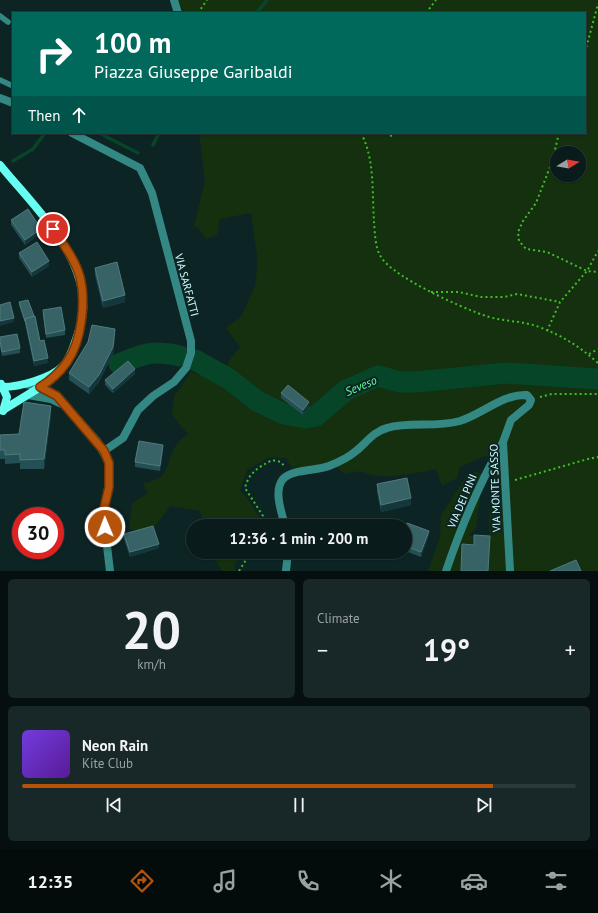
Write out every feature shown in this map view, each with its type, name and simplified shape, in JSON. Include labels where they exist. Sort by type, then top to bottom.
[{"type":"main road","points":[[0,165],[53,229],[70,254],[80,275],[83,313],[70,357],[51,380],[2,412]]},
{"type":"main road","points":[[2,412],[7,397],[2,385],[25,384],[57,371]]},
{"type":"street","points":[[174,0],[178,12]]},
{"type":"street","points":[[0,98],[12,103]]},
{"type":"street","name":"VIA SARFATTI","points":[[74,134],[140,168],[152,194],[191,341],[191,353],[186,368],[174,382],[153,396],[138,410],[123,438],[104,451]]},
{"type":"street","points":[[25,384],[40,387],[54,394],[77,418],[104,451],[109,463],[109,487],[103,513],[110,571]]},
{"type":"street","points":[[284,519],[278,490],[283,479],[291,474],[311,471],[344,459],[374,434],[386,428],[435,425],[460,420],[500,401],[522,394],[527,395],[531,400]]},
{"type":"street","points":[[28,395],[51,399],[62,404]]},
{"type":"street","name":"VIA MONTE SASSO","points":[[510,571],[504,484],[503,442],[507,426],[511,420],[529,405],[531,400]]},
{"type":"street","name":"VIA DEI PINI","points":[[446,571],[456,542],[486,471],[503,442]]},
{"type":"street","points":[[286,571],[287,559]]},
{"type":"lane","points":[[0,16],[8,22]]},
{"type":"lane","points":[[0,80],[12,86]]},
{"type":"path","points":[[199,12],[207,0]]},
{"type":"path","points":[[427,12],[436,0]]},
{"type":"path","points":[[586,48],[598,4]]},
{"type":"path","points":[[362,134],[367,144],[371,165],[375,236],[380,256],[387,265],[429,292],[483,315],[537,326],[570,341],[598,363]]},
{"type":"path","points":[[559,134],[552,162],[536,203],[523,221],[518,232],[519,241],[526,249],[547,252],[586,271],[598,272]]},
{"type":"path","points":[[548,331],[560,302],[586,271],[598,251]]},
{"type":"path","points":[[429,292],[458,292],[481,297],[504,298],[517,294],[560,302]]},
{"type":"path","points":[[588,354],[598,349]]},
{"type":"path","points":[[531,400],[552,394],[598,394]]},
{"type":"path","points":[[504,484],[551,469],[598,457]]},
{"type":"path","points":[[264,519],[245,488],[248,478],[254,470],[272,460],[281,462],[291,474]]},
{"type":"path","points":[[240,571],[247,559]]},
{"type":"green space","points":[[178,0],[598,0],[598,571],[446,571],[446,562],[441,571],[428,571],[440,537],[441,515],[467,475],[477,471],[483,477],[476,528],[468,536],[489,536],[489,517],[493,479],[497,460],[484,456],[460,467],[457,478],[442,486],[436,469],[394,476],[379,476],[361,472],[346,474],[332,465],[292,468],[286,458],[270,457],[247,470],[240,490],[250,502],[260,519],[202,519],[200,511],[170,506],[151,532],[129,529],[132,503],[148,493],[143,483],[159,478],[163,474],[176,445],[188,434],[172,415],[174,396],[191,372],[219,381],[231,358],[240,347],[226,328],[241,317],[255,286],[258,263],[251,213],[220,219],[217,235],[206,239],[198,227],[194,227],[205,181],[199,134],[586,134],[586,12],[184,12]]},
{"type":"green space","points":[[215,559],[239,559],[233,566],[236,571],[222,571]]},
{"type":"building","points":[[28,209],[41,229],[25,240],[11,220]]},
{"type":"building","points":[[37,242],[49,261],[32,272],[19,253]]},
{"type":"building","points":[[117,262],[125,295],[103,301],[95,268]]},
{"type":"building","points":[[28,300],[34,316],[25,319],[25,321],[19,302]]},
{"type":"building","points":[[10,302],[14,318],[0,321],[0,305]]},
{"type":"building","points":[[61,307],[65,330],[46,334],[43,310]]},
{"type":"building","points":[[35,316],[40,341],[44,340],[48,358],[34,361],[25,319]]},
{"type":"building","points":[[92,325],[115,329],[113,347],[99,375],[89,387],[69,373],[88,342]]},
{"type":"building","points":[[17,334],[20,348],[2,352],[0,337]]},
{"type":"building","points":[[128,361],[135,369],[113,389],[105,380]]},
{"type":"building","points":[[288,385],[309,402],[303,410],[281,393]]},
{"type":"building","points":[[24,402],[51,406],[44,459],[20,460],[20,454],[5,455],[5,450],[0,450],[0,435],[19,434]]},
{"type":"building","points":[[139,441],[163,445],[160,466],[135,462]]},
{"type":"building","points":[[407,478],[411,498],[381,505],[377,484]]},
{"type":"building","points":[[412,525],[429,531],[421,552],[412,549]]},
{"type":"building","points":[[153,526],[159,544],[130,552],[124,534]]},
{"type":"building","points":[[474,535],[490,536],[488,571],[461,571],[462,544],[474,545]]},
{"type":"building","points":[[576,560],[581,571],[550,571]]},
{"type":"waterway","points":[[257,12],[267,0]]},
{"type":"waterway","points":[[13,161],[33,149],[44,134]]},
{"type":"waterway","points":[[101,134],[138,153]]},
{"type":"waterway","points":[[153,145],[158,134]]},
{"type":"waterway","name":"Seveso","points":[[119,364],[136,357],[156,353],[180,356]]},
{"type":"waterway","name":"Seveso","points":[[195,360],[229,379],[257,401],[284,414],[305,418],[316,416],[346,390],[378,376],[400,382],[416,382],[506,373],[598,379]]},
{"type":"route","points":[[53,229],[70,254],[80,275],[83,313],[76,341],[70,357],[51,380],[40,387],[57,396],[62,404],[77,418],[104,451],[109,463],[109,487],[103,513],[105,527]]}]
